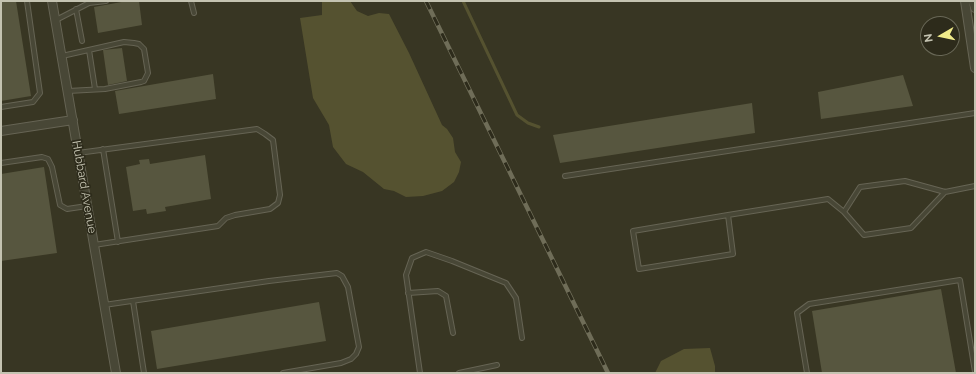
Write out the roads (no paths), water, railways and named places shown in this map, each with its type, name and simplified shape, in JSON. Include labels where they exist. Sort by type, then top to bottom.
[{"type":"street","name":"Hubbard Avenue","points":[[52,1],[116,373]]},
{"type":"street","points":[[965,1],[975,68]]},
{"type":"street","points":[[973,1],[975,8]]},
{"type":"street","points":[[1,131],[73,120]]},
{"type":"lane","points":[[1,107],[34,102],[40,93],[27,1]]},
{"type":"lane","points":[[55,20],[89,3],[106,1]]},
{"type":"lane","points":[[190,1],[194,13]]},
{"type":"lane","points":[[76,9],[82,41]]},
{"type":"lane","points":[[62,56],[124,42],[139,44],[144,49],[148,73],[144,81],[95,89],[68,91]]},
{"type":"lane","points":[[89,50],[95,89]]},
{"type":"lane","points":[[565,176],[975,113]]},
{"type":"lane","points":[[78,153],[258,129],[272,140],[280,195],[278,203],[270,210],[235,215],[226,218],[218,226],[94,245]]},
{"type":"lane","points":[[103,149],[118,242]]},
{"type":"lane","points":[[1,163],[42,157],[48,159],[52,167],[60,205],[67,209],[87,206]]},
{"type":"lane","points":[[844,212],[860,187],[905,180],[945,192],[975,186]]},
{"type":"lane","points":[[728,215],[734,254],[638,269],[633,230],[828,199],[844,212],[864,235],[911,228],[945,192]]},
{"type":"lane","points":[[420,373],[406,275],[412,258],[426,252],[452,260],[506,283],[516,298],[522,338]]},
{"type":"lane","points":[[104,305],[337,273],[342,276],[348,286],[359,348],[356,354],[351,359],[341,363],[283,373]]},
{"type":"lane","points":[[807,373],[797,313],[809,304],[960,280],[975,372]]},
{"type":"lane","points":[[408,293],[438,291],[446,296],[453,332]]},
{"type":"lane","points":[[133,301],[144,373]]},
{"type":"lane","points":[[459,373],[497,365]]},
{"type":"waterway","points":[[463,1],[517,115],[528,123],[539,127]]},
{"type":"railway","points":[[426,1],[608,373]]}]
